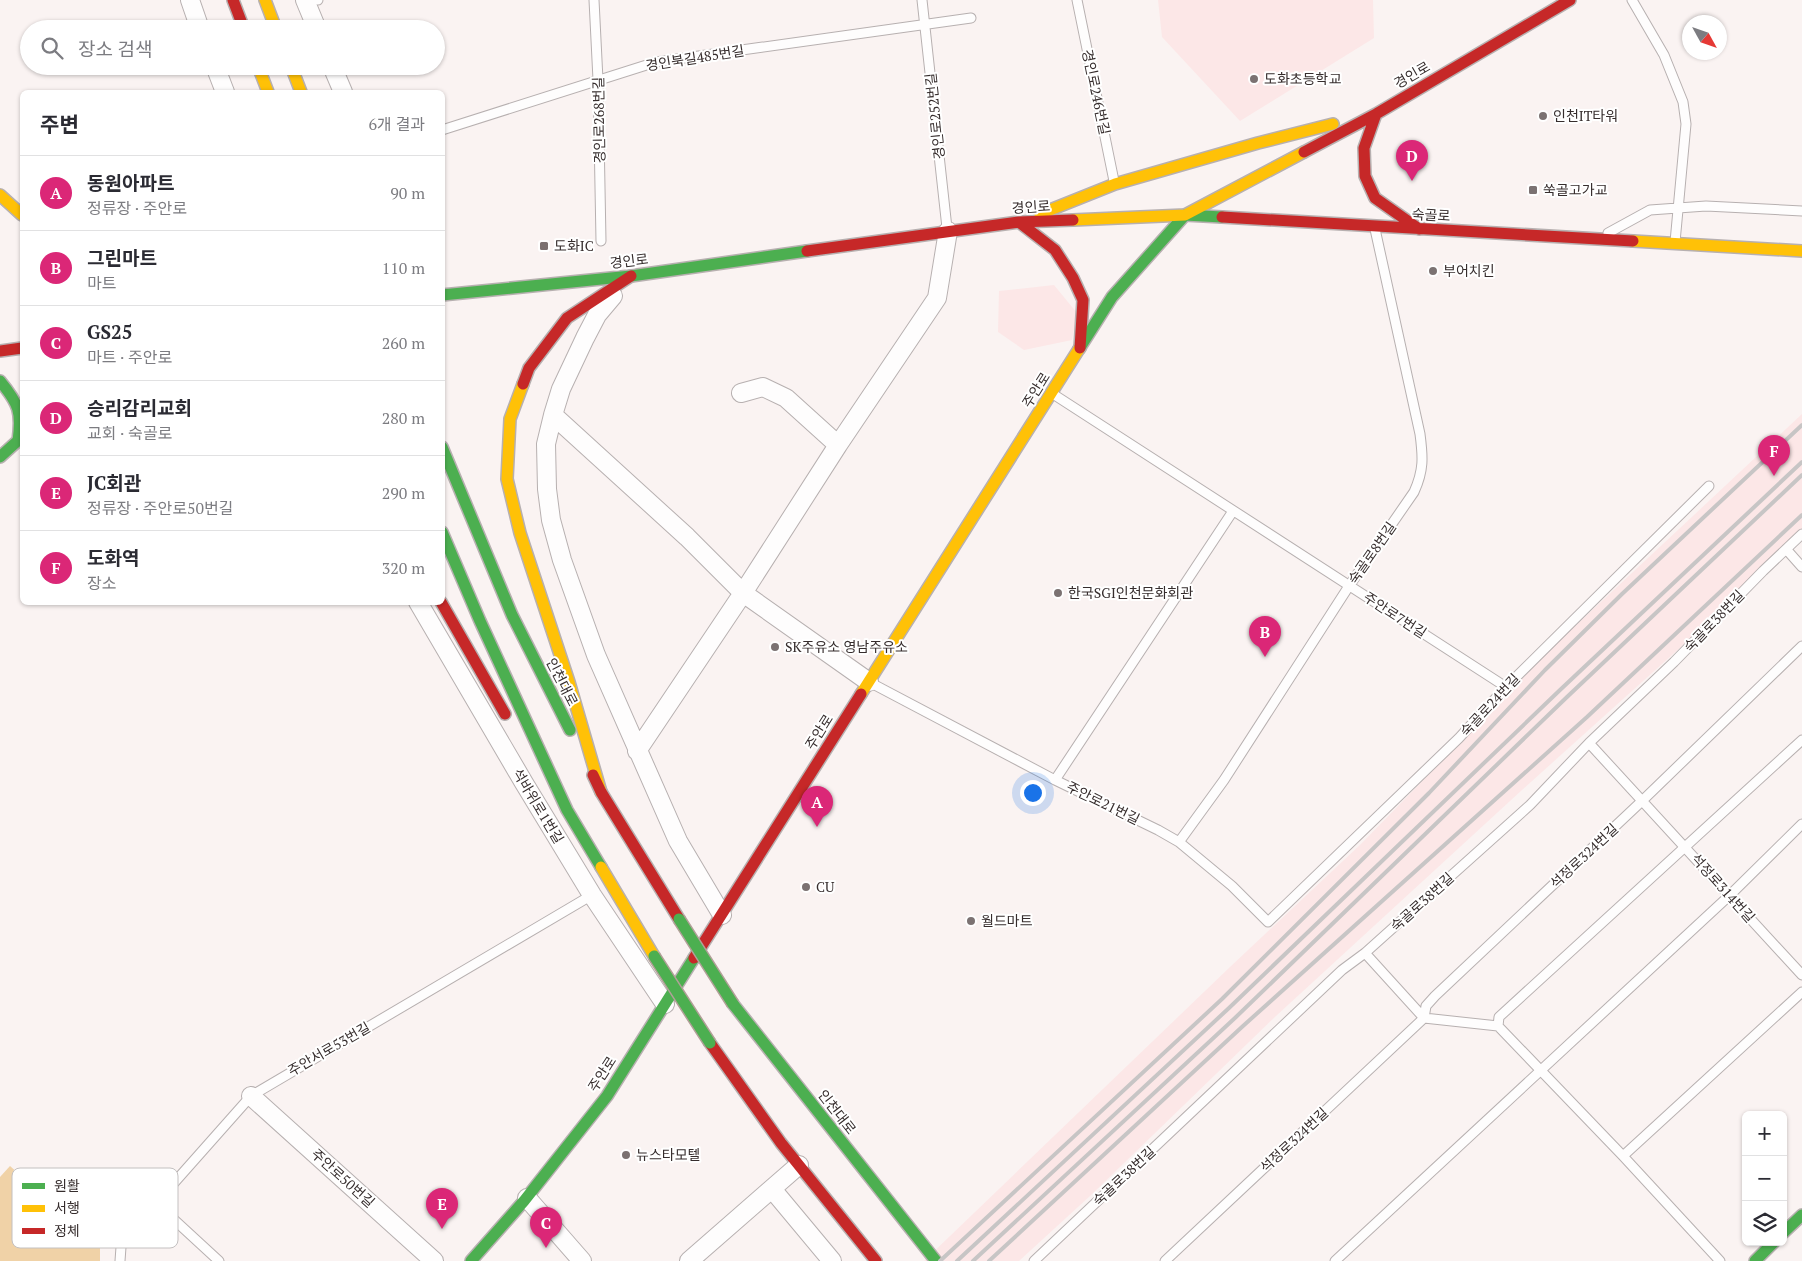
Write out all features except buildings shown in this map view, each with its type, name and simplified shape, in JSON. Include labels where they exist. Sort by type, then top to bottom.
[{"type":"main road","points":[[233,0],[241,20]]},
{"type":"main road","points":[[265,0],[273,20]]},
{"type":"main road","name":"경인로","points":[[445,296],[631,276],[1019,222],[1185,215],[1376,114],[1570,0]]},
{"type":"main road","points":[[261,75],[267,90]]},
{"type":"main road","points":[[294,75],[300,90]]},
{"type":"main road","points":[[1019,222],[1115,184],[1258,143],[1376,114]]},
{"type":"main road","points":[[1376,114],[1364,148],[1365,176],[1375,198],[1419,229]]},
{"type":"main road","points":[[0,196],[20,213]]},
{"type":"main road","points":[[0,196],[20,224]]},
{"type":"main road","name":"숙골로","points":[[1185,215],[1802,251]]},
{"type":"main road","name":"주안로","points":[[471,1261],[527,1198],[607,1096],[1112,297],[1185,215]]},
{"type":"main road","points":[[1019,222],[1055,250],[1073,278],[1083,300],[1080,348]]},
{"type":"main road","points":[[601,792],[569,682],[520,533],[507,479],[510,420],[529,368],[567,318],[631,276]]},
{"type":"main road","points":[[0,351],[20,348]]},
{"type":"main road","points":[[0,381],[12,395],[20,415]]},
{"type":"main road","points":[[0,457],[20,439]]},
{"type":"main road","name":"인천대로","points":[[445,453],[512,615],[601,792],[732,1004],[936,1261]]},
{"type":"main road","points":[[445,539],[480,621],[568,810]]},
{"type":"main road","points":[[443,605],[512,724]]},
{"type":"main road","points":[[522,740],[568,810],[654,956],[710,1043],[799,1165],[876,1261]]},
{"type":"main road","points":[[1787,1229],[1802,1215]]},
{"type":"main road","points":[[1755,1261],[1770,1246]]},
{"type":"street","points":[[190,0],[197,20]]},
{"type":"street","points":[[305,0],[313,20]]},
{"type":"street","points":[[218,75],[223,90]]},
{"type":"street","points":[[336,75],[342,90]]},
{"type":"street","points":[[637,751],[937,298],[948,231]]},
{"type":"street","points":[[631,276],[597,315],[561,389],[546,444],[547,489],[551,520],[562,560],[596,655],[637,751],[678,841],[722,915]]},
{"type":"street","points":[[741,394],[762,387],[786,398],[838,445]]},
{"type":"street","points":[[553,415],[687,537],[743,593],[868,682]]},
{"type":"street","name":"석바위로1번길","points":[[420,605],[592,895],[665,1004]]},
{"type":"street","name":"주안로50번길","points":[[251,1096],[434,1261]]},
{"type":"street","points":[[690,1261],[799,1165]]},
{"type":"street","points":[[772,1189],[832,1261]]},
{"type":"street","points":[[527,1198],[582,1261]]},
{"type":"lane","name":"경인로268번길","points":[[594,0],[598,80],[601,241]]},
{"type":"lane","name":"경인로252번길","points":[[922,0],[948,231]]},
{"type":"lane","name":"경인로246번길","points":[[1077,0],[1115,184]]},
{"type":"lane","points":[[1632,0],[1664,55],[1683,102],[1686,124],[1675,245]]},
{"type":"lane","name":"경인북길485번길","points":[[445,129],[656,62],[971,18]]},
{"type":"lane","points":[[1596,240],[1650,210],[1706,206],[1802,211]]},
{"type":"lane","name":"숙골로8번길","points":[[1179,842],[1224,780],[1349,586],[1414,492],[1421,478],[1423,459],[1420,434],[1374,226]]},
{"type":"lane","name":"주안로7번길","points":[[1051,394],[1506,687]]},
{"type":"lane","name":"숙골로24번길","points":[[1268,922],[1459,738],[1506,687],[1709,486]]},
{"type":"lane","points":[[1055,780],[1233,511]]},
{"type":"lane","name":"숙골로38번길","points":[[1034,1261],[1342,970],[1365,953],[1530,805],[1589,743],[1674,662],[1802,534]]},
{"type":"lane","points":[[1786,549],[1802,567]]},
{"type":"lane","points":[[1643,800],[1802,646]]},
{"type":"lane","name":"주안로21번길","points":[[868,682],[1055,780],[1179,842],[1232,886],[1268,922]]},
{"type":"lane","points":[[1498,1026],[1499,1017],[1802,740]]},
{"type":"lane","name":"석정로314번길","points":[[1589,743],[1802,975]]},
{"type":"lane","name":"석정로324번길","points":[[1165,1261],[1424,1018],[1426,1006],[1434,996],[1643,800]]},
{"type":"lane","points":[[1335,1261],[1730,895],[1802,824]]},
{"type":"lane","name":"주안서로53번길","points":[[178,1178],[251,1096],[592,895]]},
{"type":"lane","points":[[1365,953],[1424,1018],[1498,1026],[1623,1156],[1720,1261]]},
{"type":"lane","points":[[1623,1156],[1802,992]]},
{"type":"lane","points":[[178,1223],[220,1261]]},
{"type":"lane","name":"주안서로53번길","points":[[120,1261],[121,1248]]},
{"type":"shaded area","name":"도화초등학교","points":[[1158,0],[1373,0],[1374,38],[1240,121],[1162,37]]},
{"type":"shaded area","points":[[1054,285],[1077,313],[1072,340],[1024,350],[998,332],[999,291]]},
{"type":"shaded area","points":[[1802,414],[1802,534],[1742,592],[1522,790],[1276,1016],[1090,1196],[1019,1261],[924,1261],[1361,844],[1556,644]]},
{"type":"shaded area","points":[[10,1166],[12,1168],[12,1248],[100,1248],[100,1261],[0,1261],[0,1177]]},
{"type":"railway","points":[[940,1261],[1222,999],[1429,793],[1545,670],[1622,594],[1802,425]]},
{"type":"railway","points":[[957,1261],[1229,1008],[1560,690],[1802,462]]},
{"type":"railway","points":[[973,1261],[1236,1017],[1567,697],[1802,475]]},
{"type":"railway","points":[[989,1261],[1243,1026],[1587,717],[1802,515]]},
{"type":"traffic: fast","points":[[1079,349],[1112,297],[1185,215],[1222,217]]},
{"type":"traffic: fast","points":[[445,295],[631,276],[807,251]]},
{"type":"traffic: fast","points":[[0,381],[18,409],[20,423],[18,441]]},
{"type":"traffic: fast","points":[[0,457],[20,439]]},
{"type":"traffic: fast","points":[[445,454],[512,615],[570,730]]},
{"type":"traffic: fast","points":[[445,539],[480,621],[567,810],[601,867]]},
{"type":"traffic: fast","points":[[679,919],[733,1004]]},
{"type":"traffic: fast","points":[[654,956],[710,1043]]},
{"type":"traffic: fast","points":[[471,1261],[524,1201],[607,1096],[694,958]]},
{"type":"traffic: fast","points":[[733,1004],[936,1261]]},
{"type":"traffic: fast","points":[[1787,1229],[1802,1215]]},
{"type":"traffic: fast","points":[[1755,1261],[1770,1246]]},
{"type":"traffic: slow","points":[[265,0],[273,20]]},
{"type":"traffic: slow","points":[[261,75],[267,90]]},
{"type":"traffic: slow","points":[[294,75],[300,90]]},
{"type":"traffic: slow","points":[[1040,214],[1115,184],[1258,143],[1333,124]]},
{"type":"traffic: slow","points":[[1073,220],[1185,215],[1304,152]]},
{"type":"traffic: slow","points":[[0,195],[20,213]]},
{"type":"traffic: slow","points":[[1633,241],[1802,251]]},
{"type":"traffic: slow","points":[[861,694],[1079,349]]},
{"type":"traffic: slow","points":[[523,384],[510,419],[507,479],[520,533],[569,682],[601,792]]},
{"type":"traffic: slow","points":[[601,867],[654,956]]},
{"type":"traffic: jam","points":[[233,0],[241,20]]},
{"type":"traffic: jam","points":[[1304,152],[1376,114],[1570,0]]},
{"type":"traffic: jam","points":[[1376,114],[1364,148],[1365,176],[1375,198],[1419,229]]},
{"type":"traffic: jam","points":[[1222,217],[1633,241]]},
{"type":"traffic: jam","points":[[807,251],[1019,222],[1073,220]]},
{"type":"traffic: jam","points":[[1019,222],[1055,250],[1073,278],[1083,300],[1080,348]]},
{"type":"traffic: jam","points":[[523,384],[529,368],[567,318],[631,276]]},
{"type":"traffic: jam","points":[[0,351],[20,348]]},
{"type":"traffic: jam","points":[[443,605],[505,714]]},
{"type":"traffic: jam","points":[[694,958],[861,694]]},
{"type":"traffic: jam","points":[[593,775],[601,792],[679,919]]},
{"type":"traffic: jam","points":[[710,1043],[781,1143],[876,1261]]},
{"type":"place","name":"도화초등학교","points":[[1254,79]]},
{"type":"place","name":"인천IT타워","points":[[1543,116]]},
{"type":"place","name":"승리감리교회","points":[[1412,181]]},
{"type":"place","name":"쑥골고가교","points":[[1533,190]]},
{"type":"place","name":"도화IC","points":[[544,246]]},
{"type":"place","name":"부어치킨","points":[[1433,271]]},
{"type":"place","name":"도화역","points":[[1774,476]]},
{"type":"place","name":"한국SGI인천문화회관","points":[[1058,593]]},
{"type":"place","name":"SK주유소 영남주유소","points":[[775,647]]},
{"type":"place","name":"그린마트","points":[[1265,657]]},
{"type":"place","name":"동원아파트","points":[[817,827]]},
{"type":"place","name":"CU","points":[[806,887]]},
{"type":"place","name":"월드마트","points":[[971,921]]},
{"type":"place","name":"뉴스타모텔","points":[[626,1155]]},
{"type":"place","name":"JC회관","points":[[442,1229]]},
{"type":"place","name":"GS25","points":[[546,1248]]}]
